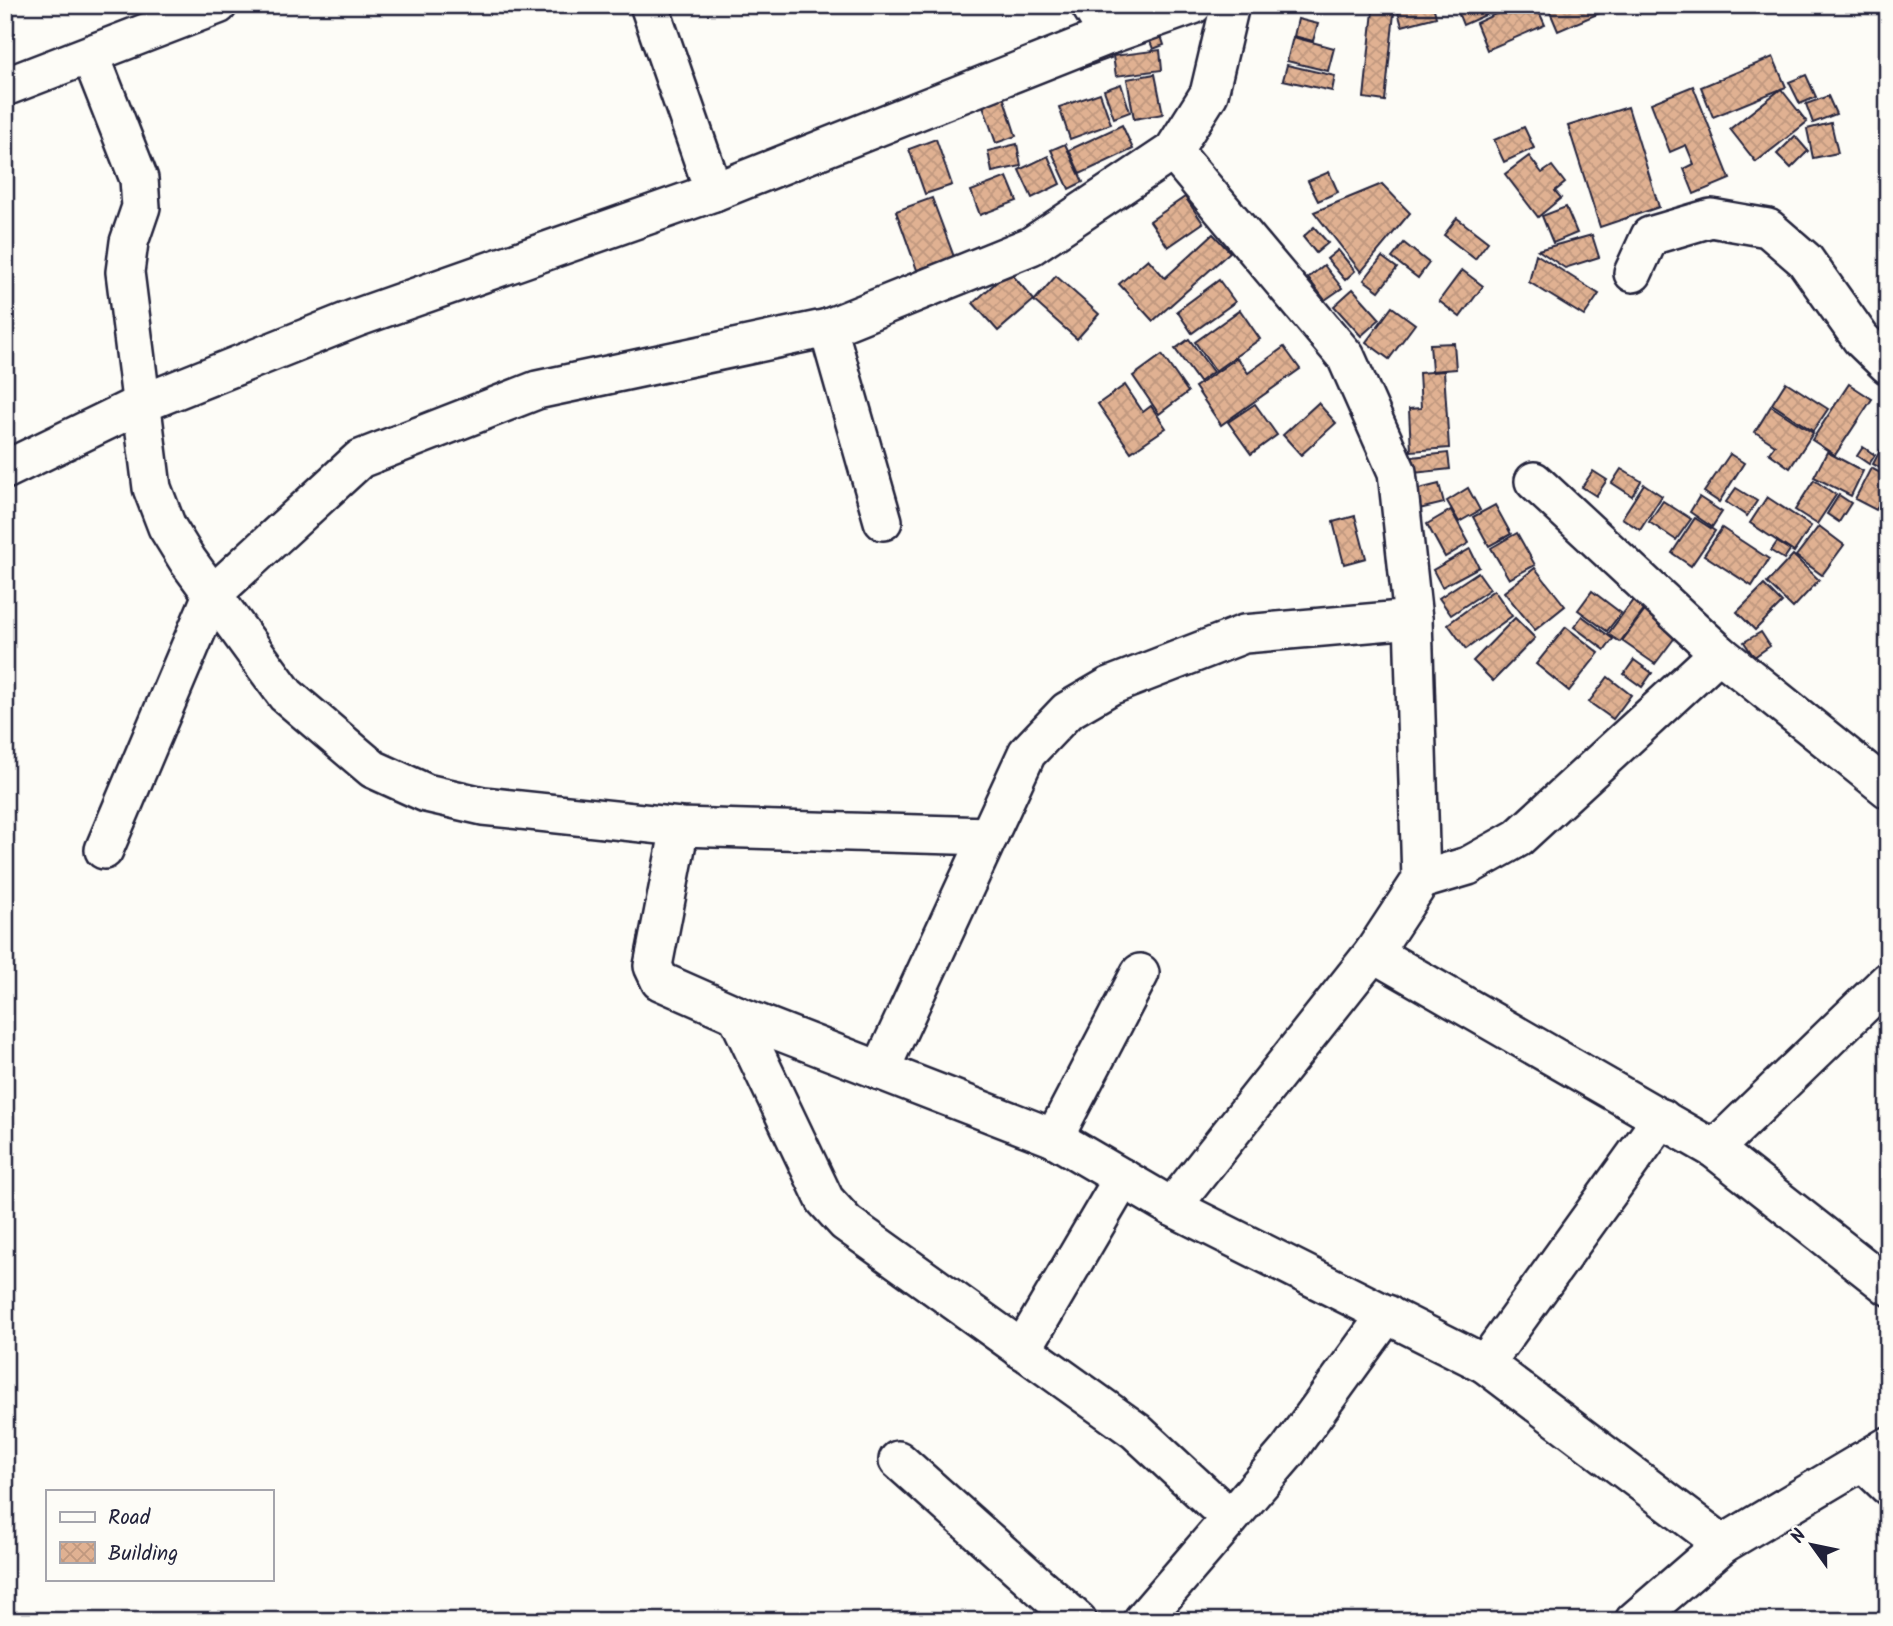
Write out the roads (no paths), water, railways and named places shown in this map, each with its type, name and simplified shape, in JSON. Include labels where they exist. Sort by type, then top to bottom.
[{"type":"street","points":[[5,87],[91,57],[218,5]]},
{"type":"street","points":[[649,5],[714,192]]},
{"type":"street","points":[[5,470],[141,404],[356,318],[714,192],[1099,20],[1193,5]]},
{"type":"street","points":[[104,850],[212,594],[360,459],[537,390],[828,328],[1031,246],[1173,151],[1209,94],[1230,5]]},
{"type":"street","points":[[91,57],[139,180],[141,207],[129,242],[125,272],[152,488],[167,527],[286,695],[373,769],[426,793],[482,806],[680,827],[989,836]]},
{"type":"street","points":[[1172,1207],[1373,953],[1421,880],[1413,619],[1396,472],[1346,357],[1173,151]]},
{"type":"street","points":[[1633,273],[1650,236],[1711,218],[1768,229],[1805,260],[1861,339],[1888,365]]},
{"type":"street","points":[[828,328],[883,521]]},
{"type":"street","points":[[1534,481],[1719,653],[1888,789]]},
{"type":"street","points":[[880,1072],[1027,753],[1067,711],[1110,686],[1244,634],[1413,619]]},
{"type":"street","points":[[1421,880],[1468,866],[1518,838],[1719,653]]},
{"type":"street","points":[[680,827],[653,966],[655,974],[667,985],[880,1072],[1054,1138],[1172,1207],[1485,1364],[1723,1544]]},
{"type":"street","points":[[1373,953],[1714,1149],[1888,1286]]},
{"type":"street","points":[[1054,1138],[1140,973]]},
{"type":"street","points":[[1714,1149],[1888,981]]},
{"type":"street","points":[[737,1015],[825,1200],[846,1223],[1136,1431],[1230,1518]]},
{"type":"street","points":[[1485,1364],[1662,1118]]},
{"type":"street","points":[[1022,1350],[1123,1178]]},
{"type":"street","points":[[1142,1621],[1288,1451],[1387,1314]]},
{"type":"street","points":[[898,1460],[1078,1621]]},
{"type":"street","points":[[1634,1621],[1723,1544],[1879,1464]]}]
